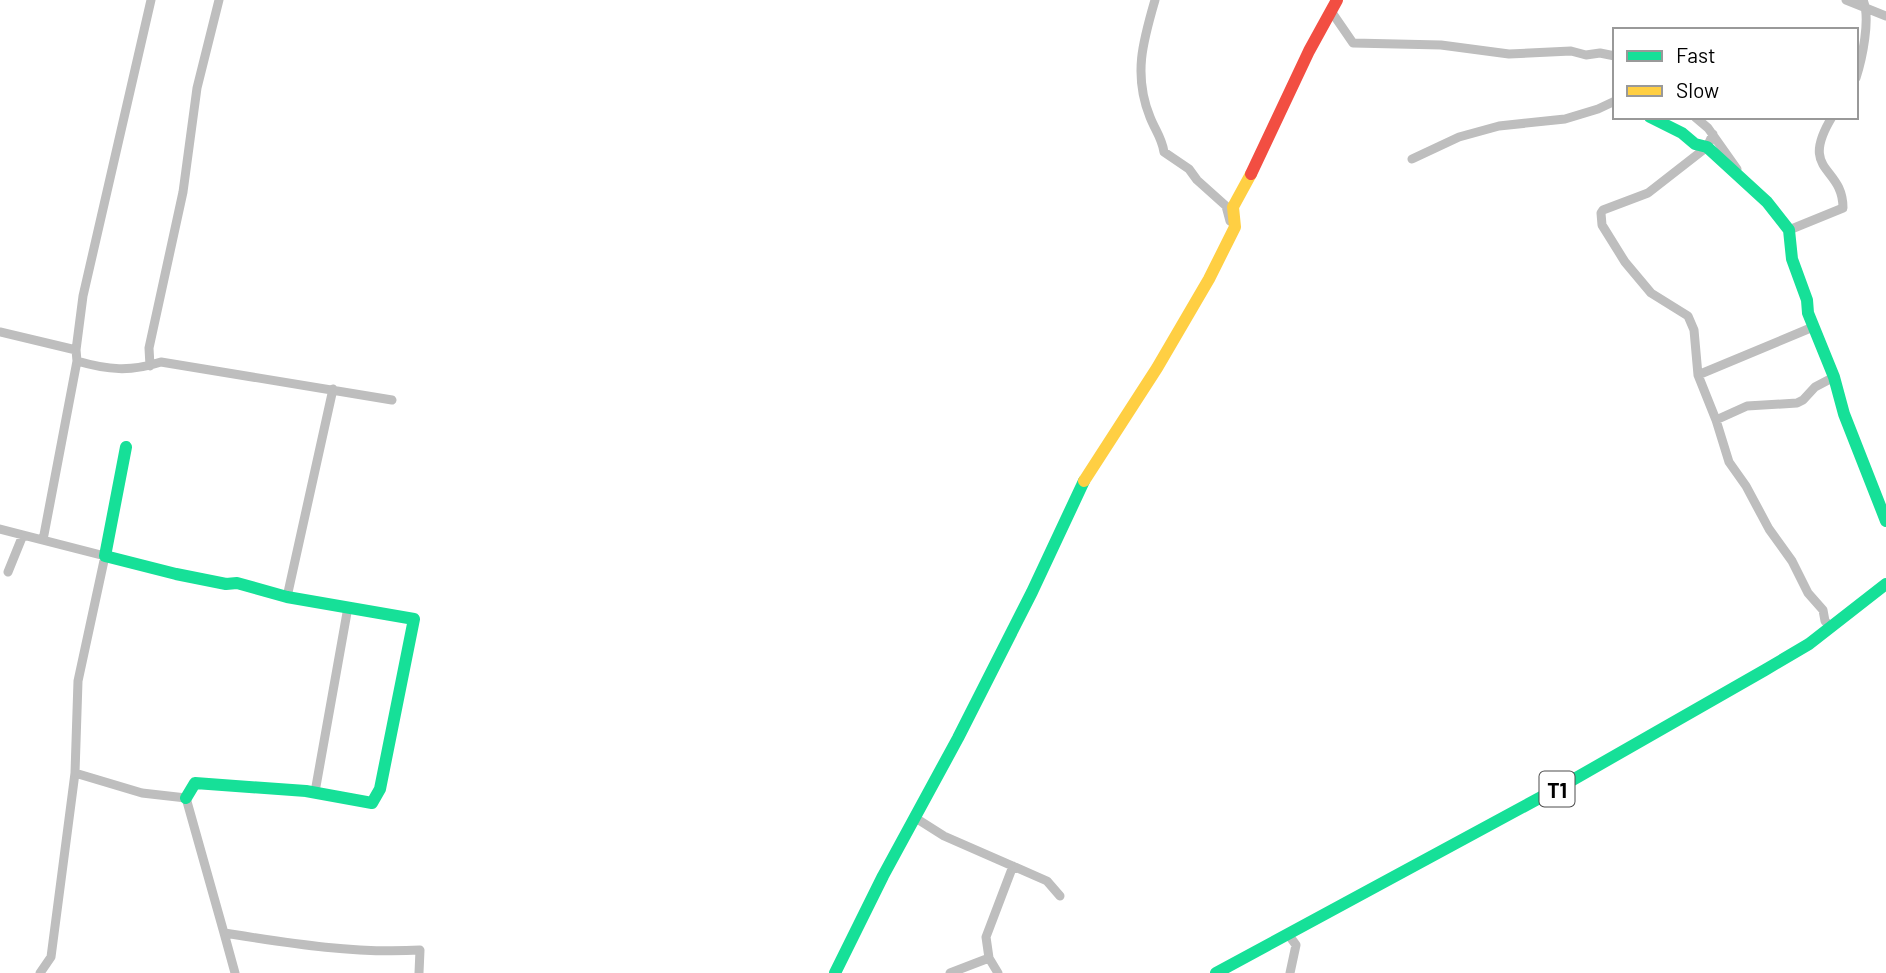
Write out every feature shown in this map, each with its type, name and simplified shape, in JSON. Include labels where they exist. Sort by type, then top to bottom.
[{"type":"main road","points":[[835,973],[1032,592],[1082,485],[1157,368],[1209,279],[1235,227],[1233,207],[1290,95],[1313,40],[1334,5]]},
{"type":"main road","points":[[1654,119],[1682,133],[1695,144],[1707,147],[1776,212],[1789,230],[1792,259],[1813,327],[1886,521]]},
{"type":"main road","points":[[126,447],[105,556],[189,577],[226,584],[237,583],[287,597],[414,619],[380,789],[372,803],[315,792],[195,783],[186,798]]},
{"type":"main road","name":"T1","points":[[1216,973],[1569,782],[1809,644],[1886,584]]},
{"type":"street","points":[[43,540],[77,361],[83,296],[151,0]]},
{"type":"street","points":[[150,366],[149,348],[183,192],[197,88],[219,0]]},
{"type":"street","points":[[1156,0],[1142,43],[1140,86],[1150,116],[1162,138],[1164,152],[1189,169],[1196,180],[1226,206],[1233,231]]},
{"type":"street","points":[[1846,0],[1865,5],[1886,16]]},
{"type":"street","points":[[1334,5],[1353,43],[1428,45],[1509,54],[1571,51],[1586,55],[1600,53],[1613,56]]},
{"type":"street","points":[[1858,72],[1861,64],[1865,5]]},
{"type":"street","points":[[1412,159],[1459,137],[1499,125],[1564,119],[1598,110],[1613,102]]},
{"type":"street","points":[[1697,119],[1713,134],[1746,182]]},
{"type":"street","points":[[1789,230],[1843,208],[1843,196],[1820,163],[1822,133],[1831,119]]},
{"type":"street","points":[[1713,134],[1707,147],[1648,193],[1603,210],[1602,225],[1625,262],[1651,293],[1688,316],[1694,330],[1698,375],[1729,462],[1746,486],[1769,529],[1792,561],[1808,593],[1823,610],[1825,621],[1830,627]]},
{"type":"street","points":[[1698,375],[1813,327]]},
{"type":"street","points":[[0,332],[76,350]]},
{"type":"street","points":[[77,361],[96,367],[136,370],[161,362],[393,400]]},
{"type":"street","points":[[1716,420],[1747,406],[1797,403],[1815,387],[1834,377]]},
{"type":"street","points":[[287,597],[333,389]]},
{"type":"street","points":[[0,529],[105,556],[78,681],[75,773],[51,957],[40,973]]},
{"type":"street","points":[[8,572],[23,535]]},
{"type":"street","points":[[315,792],[348,607]]},
{"type":"street","points":[[75,773],[142,793],[186,798],[235,973]]},
{"type":"street","points":[[914,817],[944,836],[1047,881],[1060,895]]},
{"type":"street","points":[[998,973],[989,958],[986,937],[1013,866]]},
{"type":"street","points":[[224,933],[355,950],[419,950],[419,973]]},
{"type":"street","points":[[1288,934],[1296,945],[1290,973]]},
{"type":"street","points":[[950,973],[989,958]]},
{"type":"traffic: fast","points":[[1654,119],[1682,133],[1695,144],[1707,147],[1767,202],[1789,230],[1792,259],[1807,300],[1808,313],[1886,521]]},
{"type":"traffic: fast","points":[[126,447],[105,556],[176,574],[226,584],[237,583],[287,597],[414,619],[380,789],[372,803],[306,791],[195,783],[186,798]]},
{"type":"traffic: fast","points":[[835,973],[1032,592],[1084,481]]},
{"type":"traffic: fast","points":[[1216,973],[1569,782],[1765,670],[1809,644],[1886,584]]},
{"type":"traffic: slow","points":[[1084,481],[1157,368],[1209,279],[1235,227],[1233,207],[1251,174]]},
{"type":"traffic: jam","points":[[1251,174],[1309,51],[1337,0]]}]
